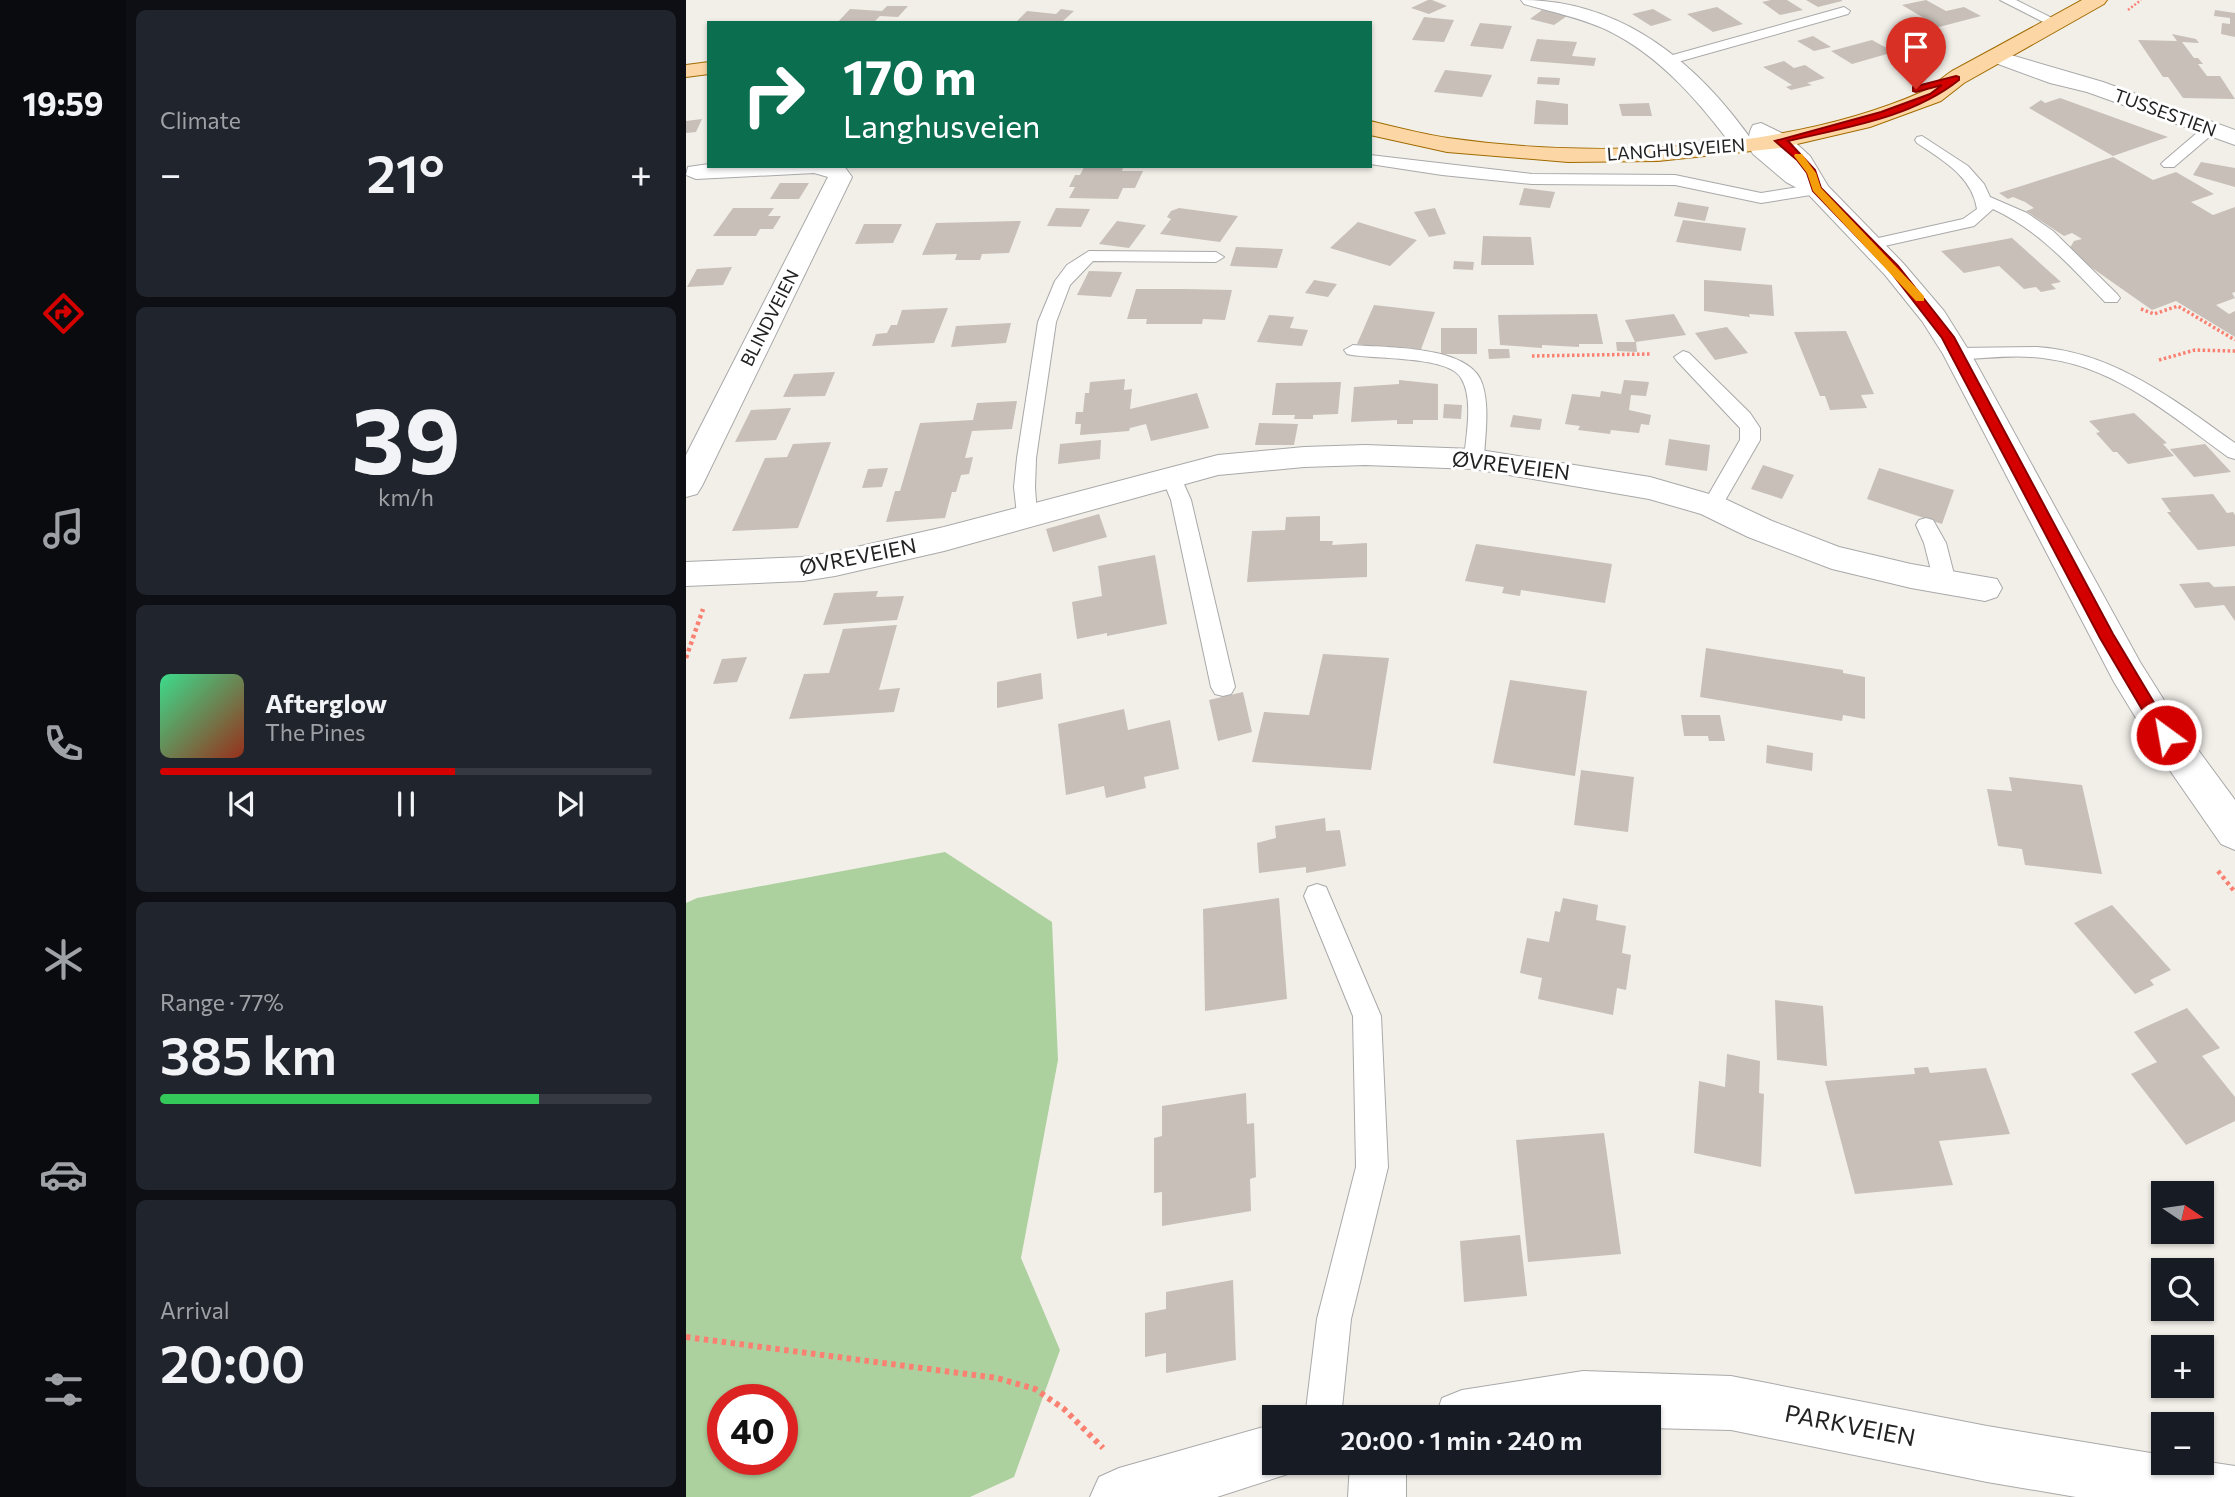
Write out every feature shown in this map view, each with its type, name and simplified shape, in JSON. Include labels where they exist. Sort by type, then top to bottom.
[{"type":"main road","name":"LANGHUSVEIEN","points":[[1378,130],[1447,145],[1532,153],[1658,154],[1756,139],[1884,114],[1933,96],[1956,78],[2058,24],[2097,0]]},
{"type":"main road","points":[[686,71],[707,68]]},
{"type":"street","points":[[1531,0],[1580,12],[1615,26],[1667,61],[1756,139],[1761,149],[1775,162],[1817,189],[1915,292],[1957,354],[2127,673],[2173,746],[2235,832]]},
{"type":"street","name":"TUSSESTIEN","points":[[2005,53],[2059,78],[2095,87],[2235,138]]},
{"type":"street","name":"BLINDVEIEN","points":[[696,172],[775,168]]},
{"type":"street","name":"BLINDVEIEN","points":[[686,486],[840,177],[834,169],[827,168]]},
{"type":"street","name":"ØVREVEIEN","points":[[700,575],[835,565],[1219,466],[1304,457],[1474,459],[1650,488],[1712,506],[1760,529],[1832,556],[1879,570],[1985,588]]},
{"type":"street","name":"PARKVEIEN","points":[[1541,1405],[1583,1398],[1731,1403],[1987,1454],[2235,1495]]},
{"type":"street","points":[[1113,1475],[1262,1454]]},
{"type":"street","points":[[1377,1497],[1378,1475]]},
{"type":"lane","points":[[2006,0],[2058,24]]},
{"type":"lane","points":[[1667,61],[1844,11]]},
{"type":"lane","points":[[2169,164],[2210,129]]},
{"type":"lane","points":[[1871,244],[1968,223],[1985,210],[1983,191],[1974,180],[1922,140]]},
{"type":"lane","points":[[1372,159],[1532,179],[1675,180],[1760,198],[1817,189]]},
{"type":"lane","points":[[1985,200],[2021,216],[2047,234],[2111,298]]},
{"type":"lane","points":[[1027,515],[1024,478],[1038,388],[1042,339],[1049,316],[1069,275],[1080,261],[1089,256],[1216,257]]},
{"type":"lane","points":[[1353,350],[1445,361],[1464,369],[1473,384],[1476,416],[1474,459]]},
{"type":"lane","points":[[1957,354],[2049,353],[2096,365],[2142,390],[2235,452]]},
{"type":"lane","points":[[1683,357],[1743,417],[1750,428],[1750,440],[1712,506]]},
{"type":"lane","points":[[1172,478],[1181,500],[1223,687]]},
{"type":"lane","points":[[1926,525],[1935,543],[1945,582]]},
{"type":"lane","points":[[1317,896],[1367,1016],[1372,1167],[1334,1319],[1324,1405]]},
{"type":"path","points":[[2111,298],[2154,314],[2178,306],[2235,340]]},
{"type":"path","points":[[2096,365],[2118,361],[2161,360],[2195,350],[2235,351]]},
{"type":"path","points":[[1532,356],[1650,354],[1683,357]]},
{"type":"path","points":[[686,658],[700,575]]},
{"type":"path","points":[[686,1337],[997,1378],[1035,1389],[1064,1409],[1113,1475]]},
{"type":"green space","points":[[945,852],[1052,922],[1058,1060],[1021,1258],[1060,1350],[1014,1477],[970,1497],[686,1497],[686,903],[697,898]]},
{"type":"building","points":[[1428,0],[1447,6],[1429,14],[1411,8]]},
{"type":"building","points":[[1787,0],[1803,10],[1780,15],[1762,2]]},
{"type":"building","points":[[1806,0],[1842,0],[1842,1],[1818,7]]},
{"type":"building","points":[[1926,0],[1946,11],[1964,7],[1981,16],[1939,27],[1902,5]]},
{"type":"building","points":[[887,6],[908,6],[898,17],[880,16],[875,21],[839,21],[850,9],[882,11]]},
{"type":"building","points":[[1717,7],[1743,24],[1713,32],[1687,14]]},
{"type":"building","points":[[1061,9],[1074,11],[1063,21],[1017,21],[1027,11],[1056,14]]},
{"type":"building","points":[[1653,9],[1672,20],[1651,26],[1632,14]]},
{"type":"building","points":[[1542,10],[1567,16],[1554,25],[1530,19]]},
{"type":"building","points":[[2215,10],[2235,13],[2235,37],[2221,34],[2222,23],[2230,24],[2230,18],[2214,16]]},
{"type":"building","points":[[1424,17],[1454,20],[1444,42],[1412,40]]},
{"type":"building","points":[[1480,23],[1512,26],[1503,49],[1470,46]]},
{"type":"building","points":[[2172,34],[2196,39],[2199,43],[2182,42],[2194,58],[2198,58],[2203,64],[2198,64],[2207,76],[2220,76],[2235,99],[2183,98],[2168,77],[2163,77],[2138,40],[2177,41]]},
{"type":"building","points":[[1813,36],[1831,47],[1814,51],[1797,41]]},
{"type":"building","points":[[1537,39],[1577,42],[1572,56],[1596,58],[1594,66],[1530,61]]},
{"type":"building","points":[[1872,40],[1894,52],[1852,64],[1831,51]]},
{"type":"building","points":[[1784,61],[1794,68],[1805,65],[1825,78],[1807,83],[1812,85],[1791,90],[1786,87],[1792,85],[1763,67]]},
{"type":"building","points":[[1445,70],[1492,75],[1482,97],[1434,92]]},
{"type":"building","points":[[1538,77],[1560,78],[1559,85],[1537,84]]},
{"type":"building","points":[[2060,98],[2168,137],[2113,156],[2029,108],[2041,100],[2045,103]]},
{"type":"building","points":[[1536,100],[1568,104],[1568,125],[1534,124]]},
{"type":"building","points":[[1649,103],[1652,116],[1622,116],[1619,104]]},
{"type":"building","points":[[702,119],[696,132],[686,133],[686,121]]},
{"type":"building","points":[[2113,157],[2153,180],[2176,172],[2214,194],[2191,202],[2213,215],[2235,207],[2235,292],[2232,293],[2235,298],[2216,305],[2229,314],[2235,311],[2235,337],[2176,301],[2152,310],[2068,251],[2074,241],[2082,239],[2072,233],[2064,236],[2026,211],[2034,208],[2025,202],[2013,197],[2008,199],[1999,193]]},
{"type":"building","points":[[2201,162],[2235,168],[2235,187],[2193,175]]},
{"type":"building","points":[[1084,168],[1143,171],[1135,188],[1123,188],[1118,199],[1069,198],[1075,187],[1069,187],[1075,175],[1080,175]]},
{"type":"building","points":[[780,183],[809,183],[799,199],[770,199]]},
{"type":"building","points":[[1524,188],[1555,192],[1550,208],[1519,205]]},
{"type":"building","points":[[1678,202],[1709,207],[1705,221],[1674,216]]},
{"type":"building","points":[[733,208],[774,208],[768,216],[781,216],[773,229],[760,229],[756,236],[713,236]]},
{"type":"building","points":[[1056,208],[1090,209],[1081,227],[1047,226]]},
{"type":"building","points":[[1179,208],[1238,216],[1220,242],[1160,234],[1171,219],[1167,217],[1171,211]]},
{"type":"building","points":[[1435,208],[1446,234],[1429,237],[1414,212]]},
{"type":"building","points":[[1683,220],[1746,228],[1741,251],[1676,242]]},
{"type":"building","points":[[1021,221],[1009,253],[982,254],[980,260],[955,260],[957,254],[922,255],[936,223]]},
{"type":"building","points":[[1117,221],[1146,225],[1129,248],[1099,244]]},
{"type":"building","points":[[1358,222],[1417,240],[1390,266],[1330,248]]},
{"type":"building","points":[[864,224],[902,224],[893,243],[855,244]]},
{"type":"building","points":[[1483,236],[1531,237],[1534,265],[1481,265]]},
{"type":"building","points":[[2012,238],[2061,282],[2051,284],[2056,289],[2041,292],[2036,287],[2024,289],[1999,266],[1964,273],[1941,251]]},
{"type":"building","points":[[1236,247],[1283,249],[1277,268],[1230,266]]},
{"type":"building","points":[[1454,261],[1474,262],[1473,270],[1453,269]]},
{"type":"building","points":[[732,267],[723,285],[687,287],[697,269]]},
{"type":"building","points":[[1089,271],[1122,272],[1111,297],[1077,295]]},
{"type":"building","points":[[1314,280],[1337,284],[1328,297],[1305,293]]},
{"type":"building","points":[[1704,280],[1772,285],[1774,316],[1749,314],[1750,317],[1704,311]]},
{"type":"building","points":[[1136,289],[1232,290],[1225,320],[1203,319],[1202,324],[1146,324],[1147,319],[1127,319]]},
{"type":"building","points":[[1374,305],[1435,312],[1420,352],[1357,344]]},
{"type":"building","points":[[948,308],[934,343],[872,346],[876,334],[887,333],[891,325],[897,325],[902,310]]},
{"type":"building","points":[[1597,314],[1603,344],[1579,344],[1579,347],[1542,345],[1542,348],[1500,345],[1498,315]]},
{"type":"building","points":[[1674,314],[1686,335],[1635,342],[1625,320]]},
{"type":"building","points":[[1269,315],[1294,317],[1290,328],[1308,330],[1302,346],[1257,342]]},
{"type":"building","points":[[1011,323],[1006,343],[951,347],[956,326]]},
{"type":"building","points":[[1727,327],[1748,353],[1715,360],[1695,333]]},
{"type":"building","points":[[1441,328],[1477,328],[1477,354],[1441,354]]},
{"type":"building","points":[[1846,331],[1874,394],[1861,395],[1867,408],[1830,410],[1825,396],[1820,396],[1794,332]]},
{"type":"building","points":[[1616,342],[1636,342],[1637,352],[1617,351]]},
{"type":"building","points":[[1488,349],[1509,349],[1510,358],[1489,359]]},
{"type":"building","points":[[835,372],[825,396],[783,397],[794,374]]},
{"type":"building","points":[[1125,379],[1124,390],[1132,389],[1130,409],[1197,393],[1209,428],[1151,441],[1146,424],[1130,428],[1129,431],[1080,435],[1081,424],[1075,424],[1076,412],[1083,412],[1085,393],[1089,393],[1090,382]]},
{"type":"building","points":[[1399,380],[1438,384],[1438,420],[1413,420],[1413,424],[1397,424],[1397,420],[1351,422],[1354,387],[1399,384]]},
{"type":"building","points":[[1624,380],[1649,382],[1646,396],[1631,395],[1629,410],[1651,415],[1649,425],[1641,424],[1639,433],[1611,430],[1610,434],[1578,430],[1580,426],[1565,424],[1572,394],[1600,397],[1601,391],[1621,394]]},
{"type":"building","points":[[1341,382],[1338,414],[1313,415],[1313,419],[1294,419],[1295,415],[1272,415],[1276,383]]},
{"type":"building","points":[[1017,401],[1012,429],[972,431],[965,458],[973,457],[969,474],[961,475],[956,492],[952,492],[945,518],[886,522],[895,491],[900,491],[920,423],[973,420],[977,403]]},
{"type":"building","points":[[1444,404],[1462,405],[1461,419],[1443,418]]},
{"type":"building","points":[[791,408],[776,440],[735,442],[751,410]]},
{"type":"building","points":[[2134,413],[2167,443],[2163,444],[2174,456],[2128,464],[2117,452],[2113,452],[2089,421]]},
{"type":"building","points":[[1513,415],[1542,419],[1540,430],[1510,427]]},
{"type":"building","points":[[1259,423],[1298,424],[1294,445],[1255,445]]},
{"type":"building","points":[[1669,439],[1710,445],[1707,471],[1665,465]]},
{"type":"building","points":[[1101,440],[1100,459],[1058,464],[1060,444]]},
{"type":"building","points":[[831,442],[798,528],[732,531],[765,458],[787,457],[793,444]]},
{"type":"building","points":[[2205,444],[2231,472],[2194,477],[2170,449]]},
{"type":"building","points":[[1763,465],[1794,475],[1782,499],[1751,489]]},
{"type":"building","points":[[888,468],[882,487],[862,488],[868,469]]},
{"type":"building","points":[[1879,468],[1954,490],[1942,524],[1867,499]]},
{"type":"building","points":[[2213,494],[2227,513],[2233,512],[2235,515],[2235,546],[2198,550],[2167,512],[2171,512],[2161,498]]},
{"type":"building","points":[[1099,514],[1107,537],[1053,552],[1046,529]]},
{"type":"building","points":[[1320,516],[1320,541],[1333,541],[1332,545],[1367,543],[1367,577],[1247,582],[1252,531],[1285,530],[1286,517]]},
{"type":"building","points":[[1476,544],[1612,564],[1605,603],[1521,590],[1520,596],[1502,593],[1504,587],[1465,581]]},
{"type":"building","points":[[1155,555],[1167,624],[1077,639],[1072,602],[1102,596],[1098,566]]},
{"type":"building","points":[[2209,582],[2214,587],[2235,586],[2235,621],[2224,605],[2195,608],[2179,584]]},
{"type":"building","points":[[878,591],[876,597],[904,596],[897,620],[823,625],[834,593]]},
{"type":"building","points":[[897,625],[879,690],[900,688],[894,712],[789,719],[804,674],[829,673],[843,629]]},
{"type":"building","points":[[1706,648],[1843,670],[1843,673],[1865,677],[1865,719],[1843,715],[1842,721],[1700,697]]},
{"type":"building","points":[[1323,654],[1389,658],[1371,770],[1252,762],[1264,712],[1309,715]]},
{"type":"building","points":[[747,657],[737,682],[713,684],[722,659]]},
{"type":"building","points":[[1041,673],[1043,699],[997,708],[997,682]]},
{"type":"building","points":[[1510,680],[1587,691],[1575,776],[1493,763]]},
{"type":"building","points":[[1243,692],[1252,732],[1218,741],[1209,700]]},
{"type":"building","points":[[1124,709],[1128,730],[1170,720],[1179,769],[1144,777],[1146,788],[1106,798],[1104,786],[1066,795],[1058,724]]},
{"type":"building","points":[[1681,715],[1720,715],[1725,741],[1709,741],[1708,736],[1684,736]]},
{"type":"building","points":[[1767,745],[1813,753],[1812,771],[1766,763]]},
{"type":"building","points":[[1581,770],[1634,777],[1628,832],[1574,825]]},
{"type":"building","points":[[2009,777],[2082,785],[2102,874],[2025,865],[2022,849],[1998,846],[1987,789],[2012,791]]},
{"type":"building","points":[[1325,818],[1326,831],[1340,830],[1346,866],[1306,873],[1306,867],[1259,873],[1257,843],[1276,838],[1275,826]]},
{"type":"building","points":[[1279,898],[1287,999],[1205,1011],[1203,909]]},
{"type":"building","points":[[1563,898],[1598,905],[1596,920],[1626,926],[1622,953],[1631,955],[1626,990],[1617,988],[1613,1015],[1538,999],[1542,978],[1520,973],[1527,938],[1549,942],[1555,911],[1560,912]]},
{"type":"building","points":[[2112,905],[2171,970],[2150,980],[2154,985],[2135,994],[2074,923]]},
{"type":"building","points":[[1775,1000],[1823,1006],[1827,1066],[1777,1060]]},
{"type":"building","points":[[2187,1008],[2220,1048],[2202,1056],[2235,1097],[2235,1121],[2186,1145],[2131,1074],[2157,1062],[2134,1032]]},
{"type":"building","points":[[1727,1054],[1760,1061],[1759,1093],[1764,1094],[1761,1167],[1694,1153],[1699,1081],[1725,1087]]},
{"type":"building","points":[[1928,1067],[1930,1073],[1986,1068],[2010,1134],[1939,1141],[1953,1185],[1855,1194],[1825,1081],[1915,1074],[1914,1068]]},
{"type":"building","points":[[1246,1093],[1247,1124],[1254,1123],[1256,1177],[1250,1179],[1251,1211],[1162,1226],[1162,1192],[1154,1193],[1154,1138],[1162,1136],[1162,1106]]},
{"type":"building","points":[[1604,1133],[1621,1254],[1528,1262],[1516,1140]]},
{"type":"building","points":[[1520,1235],[1527,1296],[1464,1302],[1460,1241]]},
{"type":"building","points":[[1233,1280],[1236,1360],[1166,1373],[1166,1353],[1145,1357],[1145,1313],[1166,1309],[1166,1292]]},
{"type":"slow traffic","points":[[1799,156],[1811,173],[1817,189],[1920,299]]},
{"type":"route","points":[[1916,89],[1956,78],[1933,96],[1862,122],[1780,141],[1789,145],[1800,158],[1811,173],[1817,189],[1915,292],[1948,337],[2127,673],[2166,735]]}]
